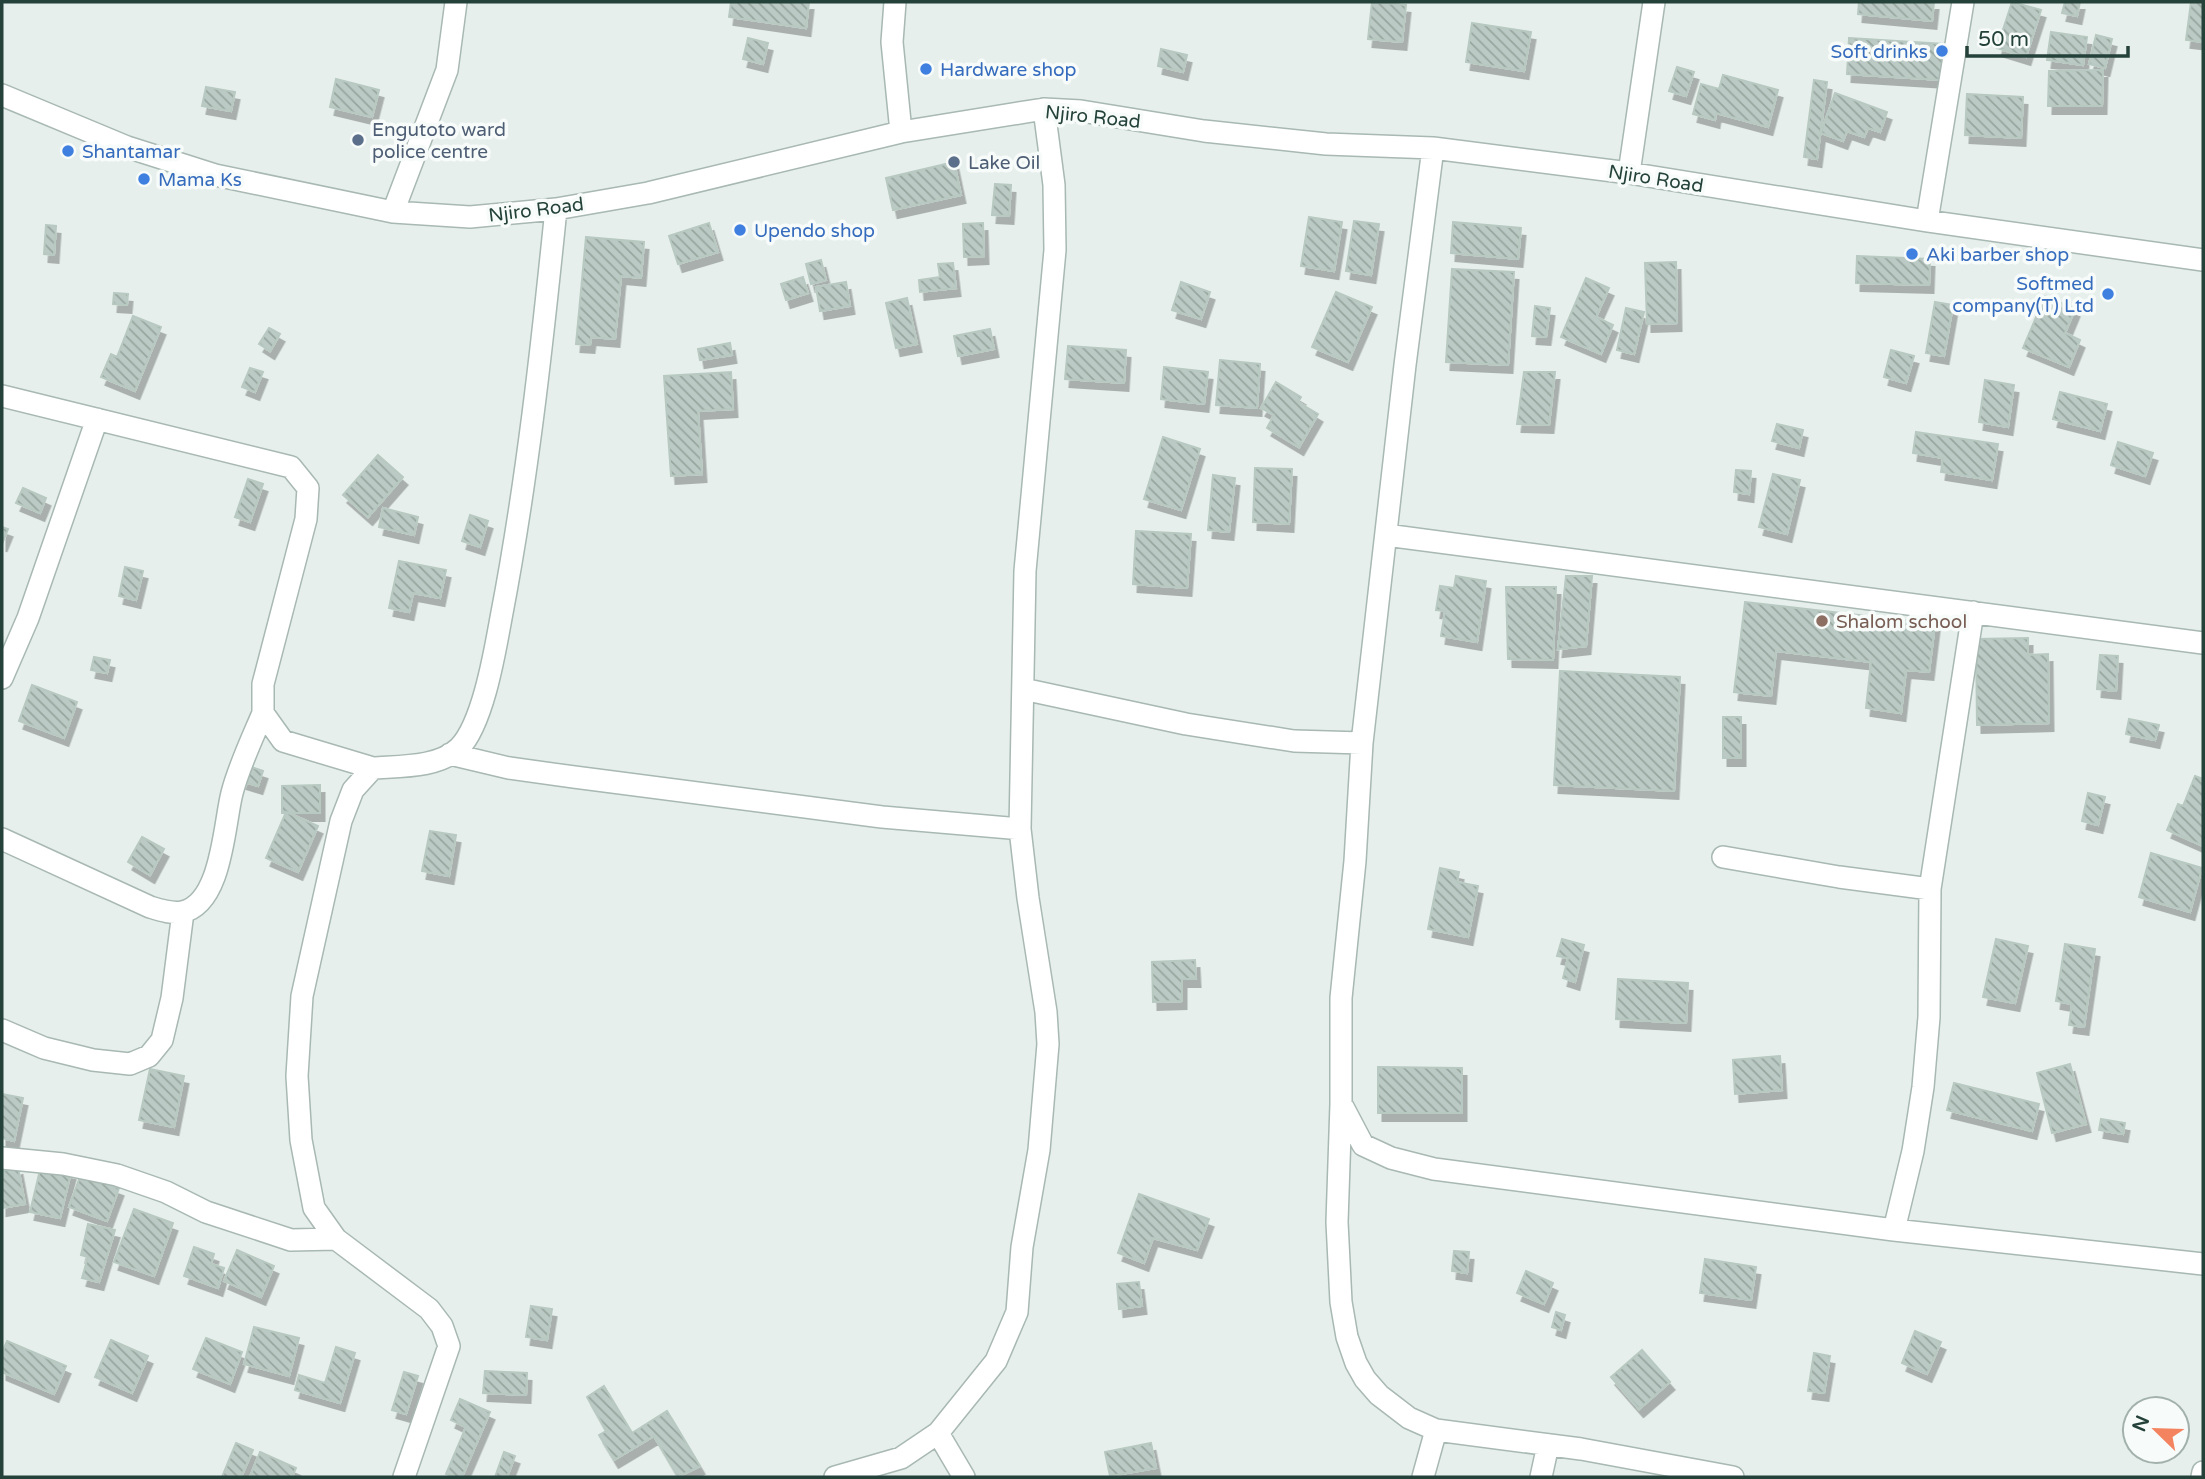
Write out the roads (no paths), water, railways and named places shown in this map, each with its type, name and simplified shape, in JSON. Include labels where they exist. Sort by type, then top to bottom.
[{"type":"street","points":[[393,212],[447,70],[456,2]]},
{"type":"street","points":[[895,2],[892,42],[901,132]]},
{"type":"street","points":[[1629,173],[1654,2]]},
{"type":"street","points":[[1927,222],[1963,2]]},
{"type":"street","name":"Njiro Road","points":[[2,95],[127,147],[215,175],[393,212],[470,216],[556,209],[648,193],[901,132],[1044,109],[1081,111],[1204,131],[1326,144],[1433,148],[1629,173],[1927,222],[2203,260]]},
{"type":"street","points":[[835,1477],[901,1458],[938,1433],[996,1361],[1017,1312],[1022,1247],[1040,1139],[1048,1044],[1046,1012],[1020,829],[1025,571],[1055,250],[1054,185],[1044,109]]},
{"type":"street","points":[[1433,148],[1362,743],[1355,861],[1340,999],[1341,1104],[1337,1222],[1341,1302],[1347,1337],[1356,1363],[1379,1395],[1409,1418],[1436,1430],[1548,1445],[1733,1477]]},
{"type":"street","points":[[263,713],[284,741],[373,768],[439,760],[465,740],[482,701],[519,524],[556,209]]},
{"type":"street","points":[[2,396],[291,467],[308,488],[306,519],[263,684],[263,713],[233,789],[215,875],[206,893],[183,912],[166,911],[2,839]]},
{"type":"street","points":[[2,678],[27,618],[97,419]]},
{"type":"street","points":[[1386,534],[2203,643]]},
{"type":"street","points":[[1894,1230],[1913,1151],[1923,1087],[1929,1017],[1930,889],[1973,612]]},
{"type":"street","points":[[1023,689],[1186,724],[1294,741],[1362,743]]},
{"type":"street","points":[[450,754],[509,768],[575,777],[882,817],[1020,829]]},
{"type":"street","points":[[373,768],[353,790],[341,821],[302,996],[297,1076],[301,1140],[314,1208],[336,1239],[429,1309],[442,1326],[449,1346],[404,1477]]},
{"type":"street","points":[[1723,857],[1930,889]]},
{"type":"street","points":[[4,1036],[93,1060],[130,1064],[149,1056],[162,1040],[172,998],[183,912]]},
{"type":"street","points":[[1341,1104],[1363,1145],[1391,1158],[1434,1169],[1894,1230],[2203,1264]]},
{"type":"street","points":[[2,1157],[63,1164],[117,1175],[166,1192],[206,1212],[291,1240],[336,1239]]},
{"type":"street","points":[[1423,1477],[1436,1430]]},
{"type":"street","points":[[938,1433],[964,1477]]},
{"type":"street","points":[[1541,1477],[1548,1445]]},
{"type":"street","points":[[2202,1477],[2203,1472]]},
{"type":"place","name":"Soft drinks","points":[[1942,51]]},
{"type":"place","name":"Hardware shop","points":[[926,69]]},
{"type":"place","name":"Engutoto ward police centre","points":[[358,140]]},
{"type":"place","name":"Shantamar","points":[[68,151]]},
{"type":"place","name":"Lake Oil","points":[[954,162]]},
{"type":"place","name":"Mama Ks","points":[[144,179]]},
{"type":"place","name":"Upendo shop","points":[[740,230]]},
{"type":"place","name":"Aki barber shop","points":[[1912,254]]},
{"type":"place","name":"Softmed company(T) Ltd","points":[[2108,294]]},
{"type":"place","name":"Shalom school","points":[[1822,621]]}]
